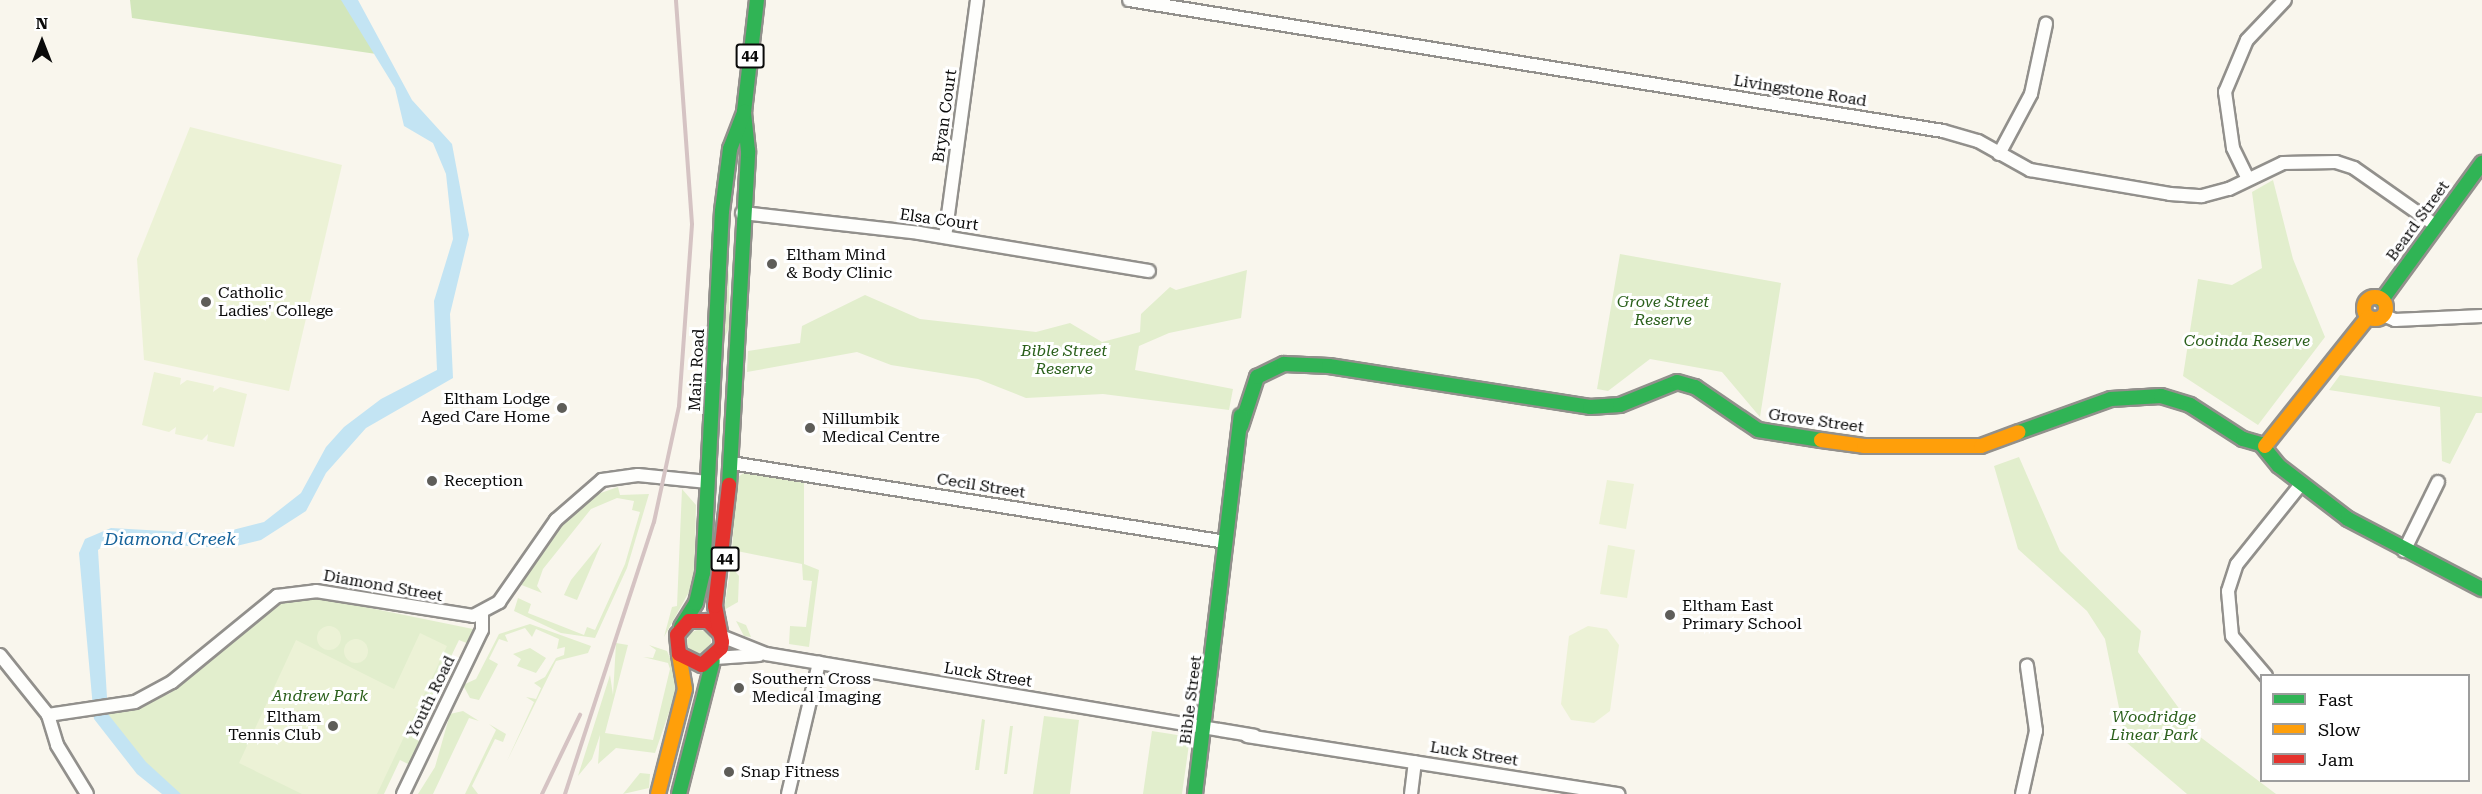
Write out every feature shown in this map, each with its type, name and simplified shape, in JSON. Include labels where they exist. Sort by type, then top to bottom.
[{"type":"street","name":"Main Road","points":[[681,627],[700,593],[710,461],[722,211],[730,149],[744,112],[757,0]]},
{"type":"street","name":"Bryan Court","points":[[945,237],[977,0]]},
{"type":"street","name":"Livingstone Road","points":[[1128,0],[1943,130],[2040,173],[2190,197],[2248,179],[2283,163],[2336,162],[2354,168],[2434,225]]},
{"type":"street","points":[[2248,179],[2230,140],[2225,92],[2247,40],[2282,1]]},
{"type":"street","points":[[1999,154],[2031,94],[2046,24]]},
{"type":"street","name":"Main Road","points":[[720,634],[715,599],[726,545],[742,213],[748,141],[744,112]]},
{"type":"street","name":"Beard Street","points":[[2368,317],[2366,301],[2382,300],[2434,225],[2482,163]]},
{"type":"street","name":"Elsa Court","points":[[722,211],[945,237],[1149,271]]},
{"type":"street","points":[[2382,300],[2383,315]]},
{"type":"street","points":[[2265,446],[2368,317],[2383,315],[2395,320],[2482,316]]},
{"type":"street","name":"Grove Street","points":[[1257,371],[1286,354],[1329,366],[1590,407],[1620,405],[1659,386],[1686,384],[1758,430],[1885,446],[1981,446],[2111,399],[2148,395],[2190,405],[2265,446],[2301,484],[2404,551],[2482,589]]},
{"type":"street","name":"Bible Street","points":[[1195,794],[1218,611],[1227,582],[1226,545],[1241,426],[1242,386],[1257,371]]},
{"type":"street","points":[[710,461],[730,463]]},
{"type":"street","name":"Cecil Street","points":[[730,463],[1226,545]]},
{"type":"street","points":[[482,614],[504,597],[566,508],[602,480],[638,475],[729,484]]},
{"type":"street","points":[[2404,551],[2438,482]]},
{"type":"street","points":[[2265,674],[2232,636],[2228,591],[2237,564],[2301,484]]},
{"type":"street","name":"Diamond Street","points":[[48,715],[66,716],[135,702],[159,692],[253,610],[288,592],[329,592],[465,616],[482,614]]},
{"type":"street","name":"Youth Road","points":[[403,794],[482,630],[482,614]]},
{"type":"street","points":[[681,627],[704,620],[720,634]]},
{"type":"street","name":"44","points":[[658,794],[685,689],[679,654],[681,627]]},
{"type":"street","name":"44","points":[[677,794],[720,634]]},
{"type":"street","name":"Luck Street","points":[[720,634],[766,654],[1204,726],[1215,734],[1254,736],[1619,794]]},
{"type":"street","points":[[679,654],[692,664],[714,659]]},
{"type":"street","name":"Luck Street","points":[[714,659],[766,654]]},
{"type":"street","points":[[0,655],[48,715],[57,745],[87,794]]},
{"type":"street","points":[[788,794],[819,663]]},
{"type":"street","points":[[2022,794],[2036,731],[2026,666]]},
{"type":"street","points":[[1411,794],[1415,762]]},
{"type":"street","points":[[663,771],[677,794]]},
{"type":"green space","points":[[130,0],[351,0],[383,55],[132,18]]},
{"type":"green space","points":[[190,127],[342,165],[289,391],[144,360],[137,259]]},
{"type":"green space","name":"Cooinda Reserve","points":[[2273,180],[2293,259],[2325,337],[2258,425],[2183,376],[2198,279],[2232,285],[2262,268],[2252,192]]},
{"type":"green space","name":"Grove Street Reserve","points":[[1620,254],[1781,283],[1760,417],[1722,372],[1650,359],[1608,391],[1597,389]]},
{"type":"green space","points":[[729,267],[729,328],[722,343],[726,291]]},
{"type":"green space","name":"Bible Street Reserve","points":[[1247,270],[1241,318],[1169,333],[1139,346],[1135,370],[1233,389],[1229,410],[1103,394],[1026,398],[978,379],[891,365],[857,352],[747,372],[748,351],[800,343],[802,326],[865,295],[920,319],[1036,332],[1070,323],[1102,342],[1140,332],[1141,314],[1170,287],[1176,290]]},
{"type":"green space","points":[[154,372],[181,378],[180,385],[187,380],[214,386],[213,392],[220,387],[247,394],[234,447],[207,441],[208,434],[202,440],[175,434],[176,427],[169,432],[142,425]]},
{"type":"green space","points":[[2340,375],[2482,397],[2482,413],[2476,413],[2450,464],[2442,461],[2440,407],[2329,390]]},
{"type":"green space","name":"Woodridge Linear Park","points":[[2019,457],[2060,551],[2141,631],[2138,652],[2199,736],[2276,794],[2187,794],[2126,742],[2105,639],[2087,611],[2018,549],[1994,466]]},
{"type":"green space","points":[[746,471],[804,479],[804,564],[819,570],[809,647],[789,644],[790,626],[806,627],[812,581],[803,580],[802,564],[732,550],[737,478]]},
{"type":"green space","points":[[1607,480],[1634,484],[1626,529],[1599,524]]},
{"type":"green space","points":[[618,487],[620,495],[649,494],[627,568],[595,638],[561,633],[514,611],[518,598],[531,604],[528,613],[584,635],[587,627],[595,630],[625,564],[640,512],[632,510],[634,501],[617,498],[591,509],[543,569],[537,586],[542,593],[519,584],[569,514],[589,497]]},
{"type":"green space","points":[[682,489],[696,505],[694,583],[664,637],[672,607],[677,606]]},
{"type":"green space","points":[[602,542],[577,600],[564,595],[571,580]]},
{"type":"green space","points":[[1608,545],[1635,550],[1627,598],[1600,594]]},
{"type":"green space","points":[[734,570],[739,576],[738,602],[724,610],[730,571]]},
{"type":"green space","name":"Andrew Park","points":[[311,596],[473,629],[469,644],[459,640],[412,737],[421,742],[410,765],[400,760],[384,794],[169,794],[101,712],[169,694],[278,600]]},
{"type":"green space","points":[[736,621],[746,625],[751,637],[744,636]]},
{"type":"green space","points":[[530,624],[591,646],[588,653],[556,661],[507,761],[534,702],[526,697],[536,699],[541,688],[534,683],[545,677],[556,658],[564,655],[565,647],[557,649],[559,639],[536,629],[532,637],[525,628],[505,635],[508,642],[499,639],[489,659],[498,664],[479,700],[470,698],[463,685],[476,679],[499,634]]},
{"type":"green space","points":[[329,626],[338,629],[341,638],[338,647],[329,650],[320,647],[317,638],[320,629]]},
{"type":"green space","points":[[1588,626],[1607,629],[1619,645],[1610,711],[1594,723],[1571,720],[1561,704],[1569,636]]},
{"type":"green space","points":[[699,630],[707,634],[711,642],[707,650],[699,654],[691,650],[687,642],[691,634]]},
{"type":"green space","name":"Eltham Tennis Club","points":[[420,633],[447,646],[377,794],[302,794],[239,763],[296,640],[394,689]]},
{"type":"green space","points":[[356,639],[365,642],[368,651],[365,660],[356,663],[347,660],[344,651],[347,642]]},
{"type":"green space","points":[[616,643],[628,645],[605,733],[653,740],[670,669],[668,663],[643,657],[653,658],[656,650],[649,645],[667,651],[677,675],[675,695],[655,753],[616,748],[598,764],[600,735],[592,759],[578,776],[610,675],[613,695]]},
{"type":"green space","points":[[530,648],[546,658],[536,673],[517,666],[521,659],[513,654]]},
{"type":"green space","points":[[463,711],[479,721],[469,718],[433,794],[418,794],[435,767],[450,714]]},
{"type":"green space","points":[[1044,716],[1079,720],[1070,794],[1033,794]]},
{"type":"green space","points":[[982,719],[985,720],[979,770],[975,770]]},
{"type":"green space","points":[[489,724],[506,734],[503,742],[495,739],[472,786],[478,794],[465,794],[496,730]]},
{"type":"green space","points":[[1010,726],[1013,726],[1007,774],[1004,774]]},
{"type":"green space","points":[[1152,731],[1190,737],[1182,794],[1143,794]]},
{"type":"green space","points":[[640,773],[650,774],[649,788],[623,794]]},
{"type":"water","name":"Diamond Creek","points":[[341,0],[358,0],[412,100],[452,144],[469,235],[450,314],[453,378],[366,428],[326,473],[306,511],[261,540],[228,548],[108,542],[98,550],[108,714],[146,762],[181,794],[162,794],[137,774],[94,719],[79,553],[85,539],[111,528],[217,534],[264,522],[301,493],[326,447],[344,427],[381,399],[437,370],[434,301],[453,239],[446,174],[433,143],[404,126],[395,88]]},
{"type":"railway","points":[[565,794],[654,522],[679,406],[692,224],[676,0]]},
{"type":"railway","points":[[542,794],[580,715]]},
{"type":"traffic: fast","points":[[729,485],[748,151],[744,112],[757,0]]},
{"type":"traffic: fast","points":[[681,627],[696,603],[703,573],[722,211],[730,149],[744,112]]},
{"type":"traffic: fast","points":[[2382,300],[2482,163]]},
{"type":"traffic: fast","points":[[1241,426],[1257,377],[1284,364],[1329,366],[1590,407],[1620,405],[1677,382],[1695,387],[1758,430],[1821,440]]},
{"type":"traffic: fast","points":[[2019,432],[2111,399],[2161,396],[2190,405],[2243,439],[2261,444],[2279,466],[2348,519],[2482,589]]},
{"type":"traffic: fast","points":[[1195,794],[1241,416]]},
{"type":"traffic: fast","points":[[679,794],[713,661]]},
{"type":"traffic: slow","points":[[2375,297],[2383,300],[2386,308],[2383,316],[2375,319],[2367,316],[2364,308],[2367,300],[2375,297]]},
{"type":"traffic: slow","points":[[2265,446],[2368,317]]},
{"type":"traffic: slow","points":[[1821,440],[1864,446],[1981,446],[2019,432]]},
{"type":"traffic: slow","points":[[658,794],[685,689],[679,654]]},
{"type":"traffic: jam","points":[[719,632],[708,621],[689,621],[677,635],[679,654],[702,665],[721,648],[722,642],[715,606],[729,485]]},
{"type":"place","name":"Eltham Mind & Body Clinic","points":[[772,264]]},
{"type":"place","name":"Catholic Ladies' College","points":[[206,302]]},
{"type":"place","name":"Eltham Lodge Aged Care Home","points":[[562,408]]},
{"type":"place","name":"Nillumbik Medical Centre","points":[[810,428]]},
{"type":"place","name":"Reception","points":[[432,481]]},
{"type":"place","name":"Eltham East Primary School","points":[[1670,615]]},
{"type":"place","name":"Southern Cross Medical Imaging","points":[[739,688]]},
{"type":"place","name":"Eltham Tennis Club","points":[[333,726]]},
{"type":"place","name":"Snap Fitness","points":[[729,772]]}]
